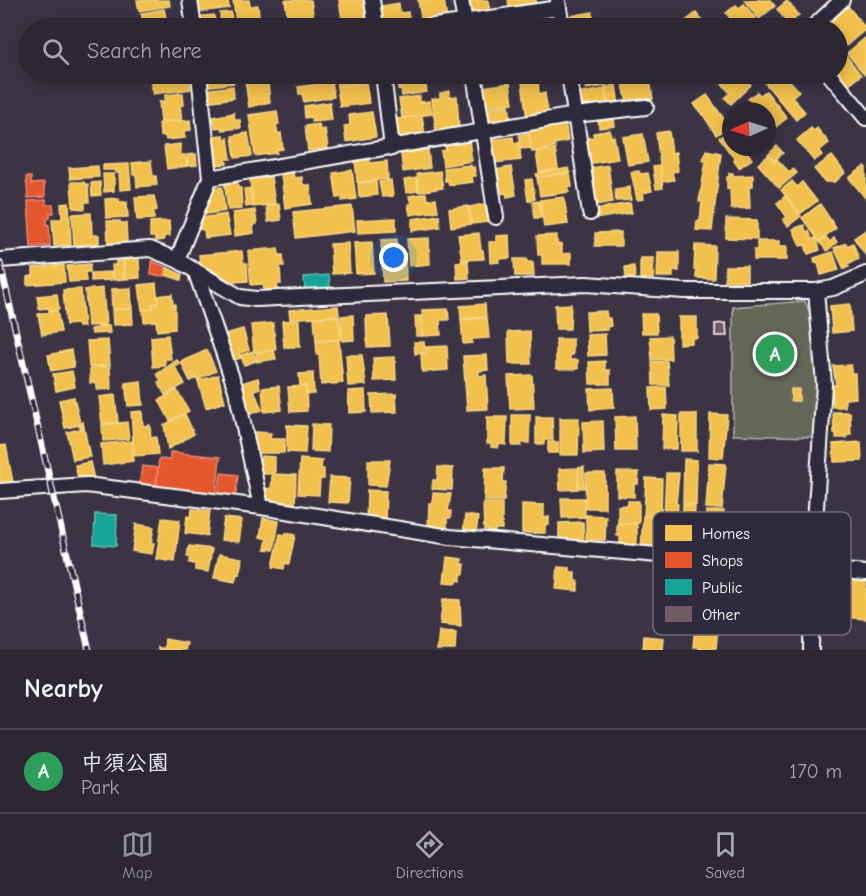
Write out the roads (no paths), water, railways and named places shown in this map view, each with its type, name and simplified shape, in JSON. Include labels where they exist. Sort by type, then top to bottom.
[{"type":"street","points":[[190,0],[193,18]]},
{"type":"street","points":[[372,0],[375,18]]},
{"type":"street","points":[[461,0],[465,18]]},
{"type":"street","points":[[823,18],[842,0]]},
{"type":"street","points":[[497,18],[559,4]]},
{"type":"street","points":[[177,260],[210,178],[201,84]]},
{"type":"street","points":[[383,84],[392,148]]},
{"type":"street","points":[[476,84],[496,217]]},
{"type":"street","points":[[570,84],[590,213]]},
{"type":"street","points":[[837,84],[866,118]]},
{"type":"street","points":[[210,178],[575,116],[646,107]]},
{"type":"street","points":[[0,260],[150,249],[177,260],[240,297],[256,299],[586,284],[684,291],[816,291],[832,288],[866,274]]},
{"type":"street","points":[[195,270],[236,390],[261,507]]},
{"type":"street","points":[[816,291],[824,384],[816,512]]},
{"type":"street","points":[[0,491],[86,485],[261,507],[450,537],[653,555]]},
{"type":"street","points":[[851,572],[866,573]]},
{"type":"street","points":[[811,635],[811,650]]},
{"type":"railway","points":[[0,263],[89,650]]},
{"type":"place","name":"中須公園","points":[[775,354]]}]
